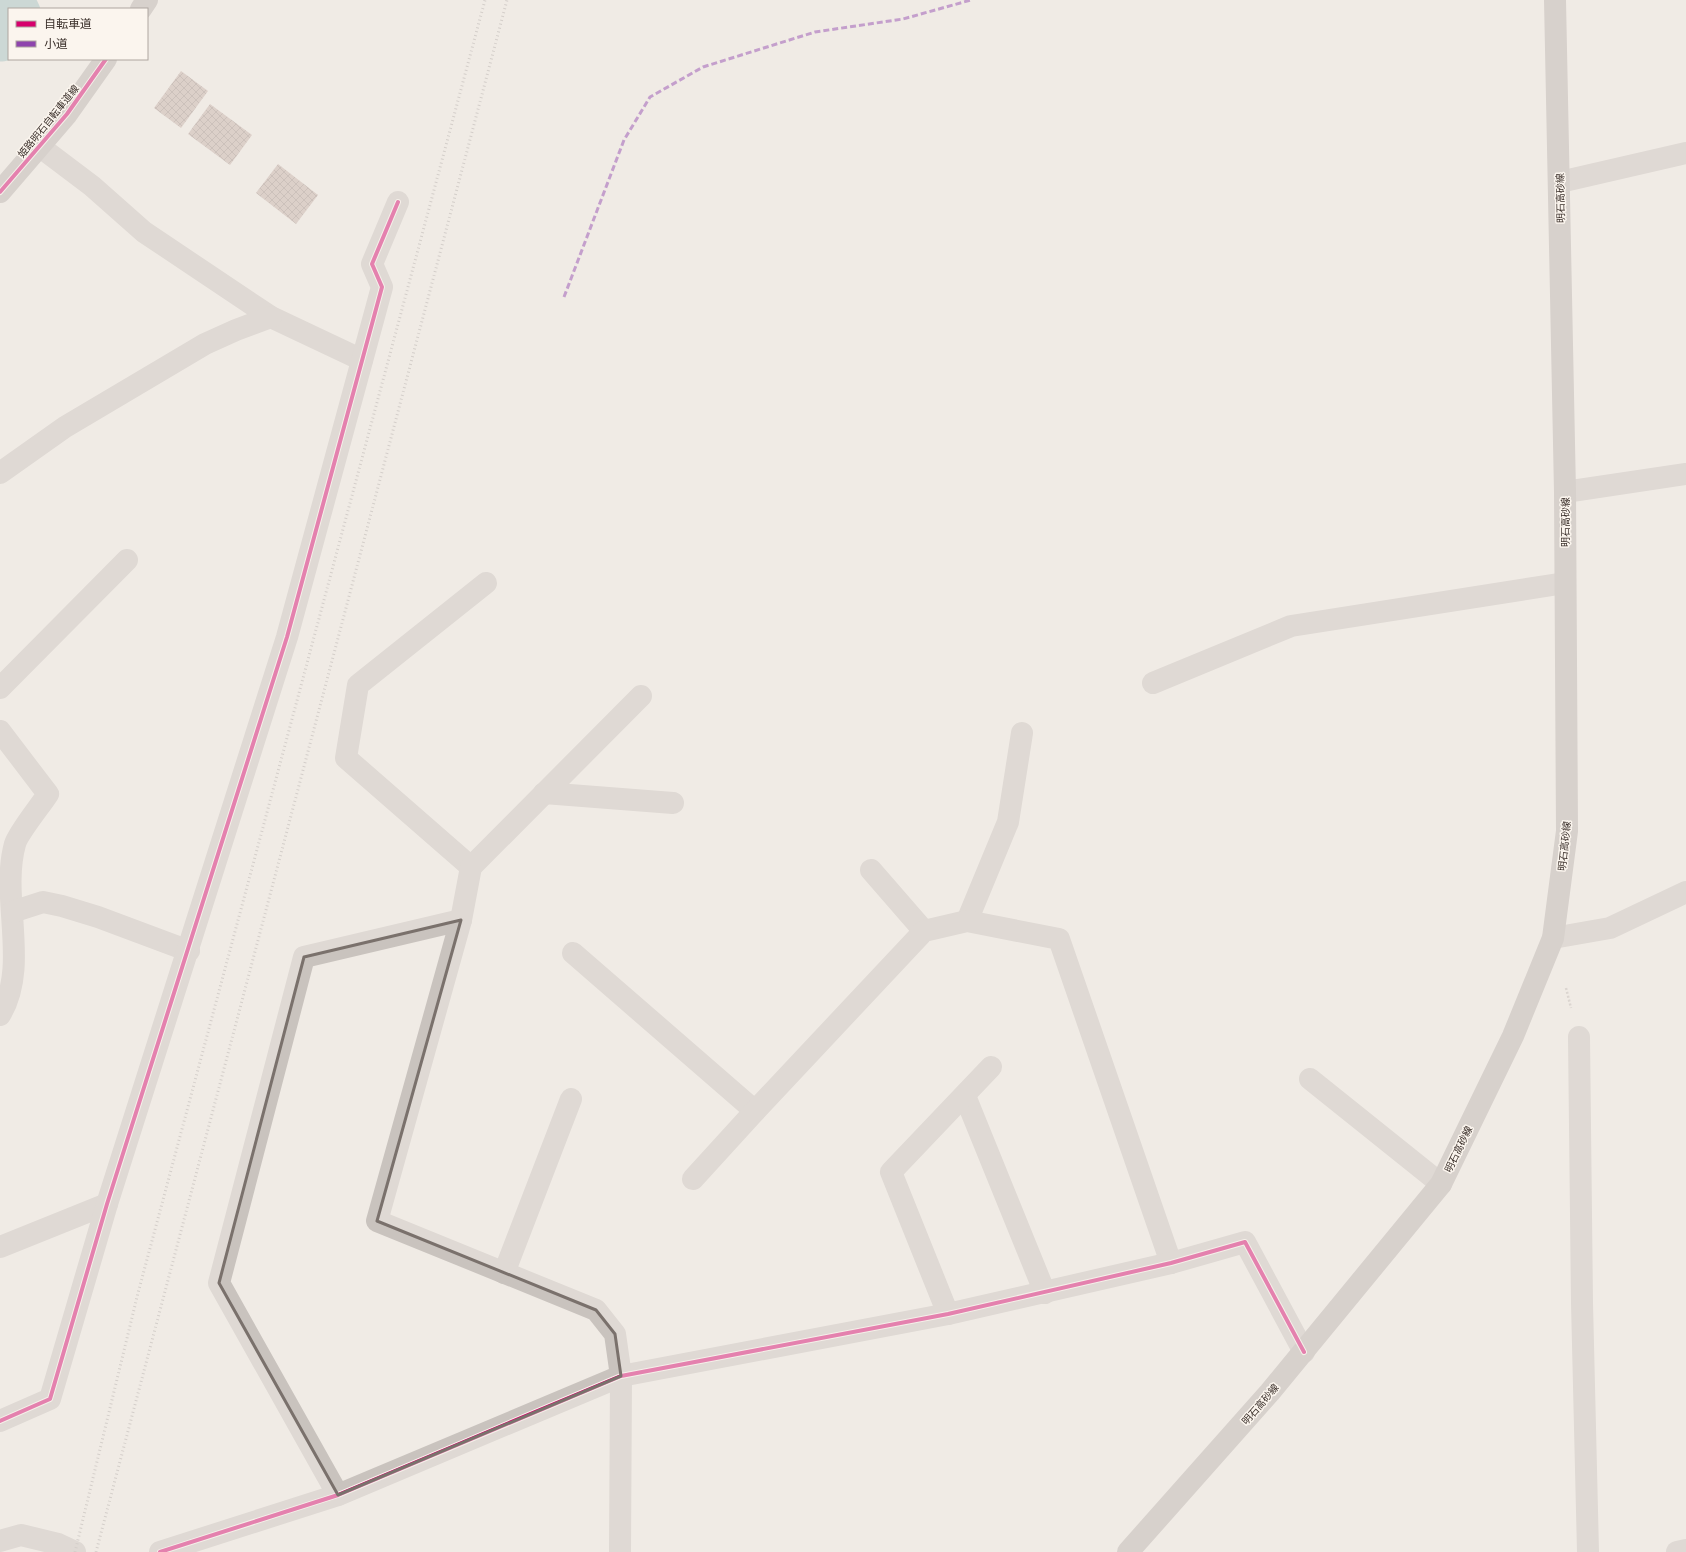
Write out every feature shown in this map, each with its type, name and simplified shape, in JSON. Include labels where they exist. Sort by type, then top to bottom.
[{"type":"main road","name":"明石高砂線","points":[[1128,1552],[1304,1352],[1441,1184],[1513,1036],[1553,938],[1567,831],[1565,492],[1560,182],[1555,0]]},
{"type":"main road","name":"姫路明石自転車道線","points":[[0,192],[67,114],[105,60]]},
{"type":"street","points":[[39,146],[92,186],[144,232],[271,317],[362,360]]},
{"type":"street","points":[[1560,182],[1686,153]]},
{"type":"street","points":[[0,1421],[50,1399],[108,1204],[189,952],[287,637],[382,287],[372,264],[398,202]]},
{"type":"street","points":[[0,473],[64,427],[205,344],[236,330],[271,317]]},
{"type":"street","points":[[1565,492],[1686,474]]},
{"type":"street","points":[[0,688],[127,560]]},
{"type":"street","points":[[471,867],[346,758],[358,685],[486,583]]},
{"type":"street","points":[[1153,683],[1291,626],[1565,583]]},
{"type":"street","points":[[620,1552],[621,1376],[615,1334],[596,1310],[377,1221],[461,920],[471,867],[641,696]]},
{"type":"street","points":[[0,731],[48,794],[15,843],[10,872],[13,974],[6,1005],[0,1015]]},
{"type":"street","points":[[967,921],[1008,822],[1022,733]]},
{"type":"street","points":[[544,793],[673,803]]},
{"type":"street","points":[[871,870],[924,931]]},
{"type":"street","points":[[1553,938],[1610,928],[1686,892]]},
{"type":"street","points":[[12,912],[43,902],[62,906],[98,917],[189,952]]},
{"type":"street","points":[[338,1495],[220,1283],[304,957],[461,920]]},
{"type":"street","points":[[693,1179],[924,931],[967,921],[1059,939],[1171,1263]]},
{"type":"street","points":[[573,953],[755,1111]]},
{"type":"street","points":[[1579,1038],[1582,1303],[1588,1552]]},
{"type":"street","points":[[948,1314],[891,1172],[991,1068]]},
{"type":"street","points":[[1310,1078],[1441,1184]]},
{"type":"street","points":[[964,1096],[1045,1293]]},
{"type":"street","points":[[504,1273],[572,1099]]},
{"type":"street","points":[[0,1247],[108,1204]]},
{"type":"street","points":[[160,1552],[338,1495],[621,1376],[948,1314],[1171,1263],[1245,1242],[1304,1352]]},
{"type":"street","points":[[0,1541],[21,1535],[58,1544],[75,1552]]},
{"type":"street","points":[[1677,1552],[1686,1550]]},
{"type":"highlighted area","points":[[461,920],[377,1221],[596,1310],[615,1334],[621,1376],[338,1495],[219,1283],[304,957]]},
{"type":"building","points":[[181,71],[208,91],[181,128],[154,108]]},
{"type":"building","points":[[210,104],[252,135],[230,165],[188,134]]},
{"type":"building","points":[[278,164],[318,195],[296,224],[256,193]]},
{"type":"waterway","points":[[0,29],[8,18]]},
{"type":"railway","points":[[75,1552],[138,1293],[485,0]]},
{"type":"railway","points":[[96,1552],[507,0]]},
{"type":"marked path","points":[[564,297],[624,140],[650,97],[703,67],[815,32],[903,19],[971,0]]},
{"type":"cycle path","points":[[0,192],[67,114],[105,60]]},
{"type":"cycle path","points":[[0,1421],[50,1399],[107,1204],[287,637],[382,287],[372,264],[398,202]]},
{"type":"cycle path","points":[[160,1552],[338,1495],[621,1376],[948,1314],[1171,1263],[1245,1242],[1304,1352]]}]
